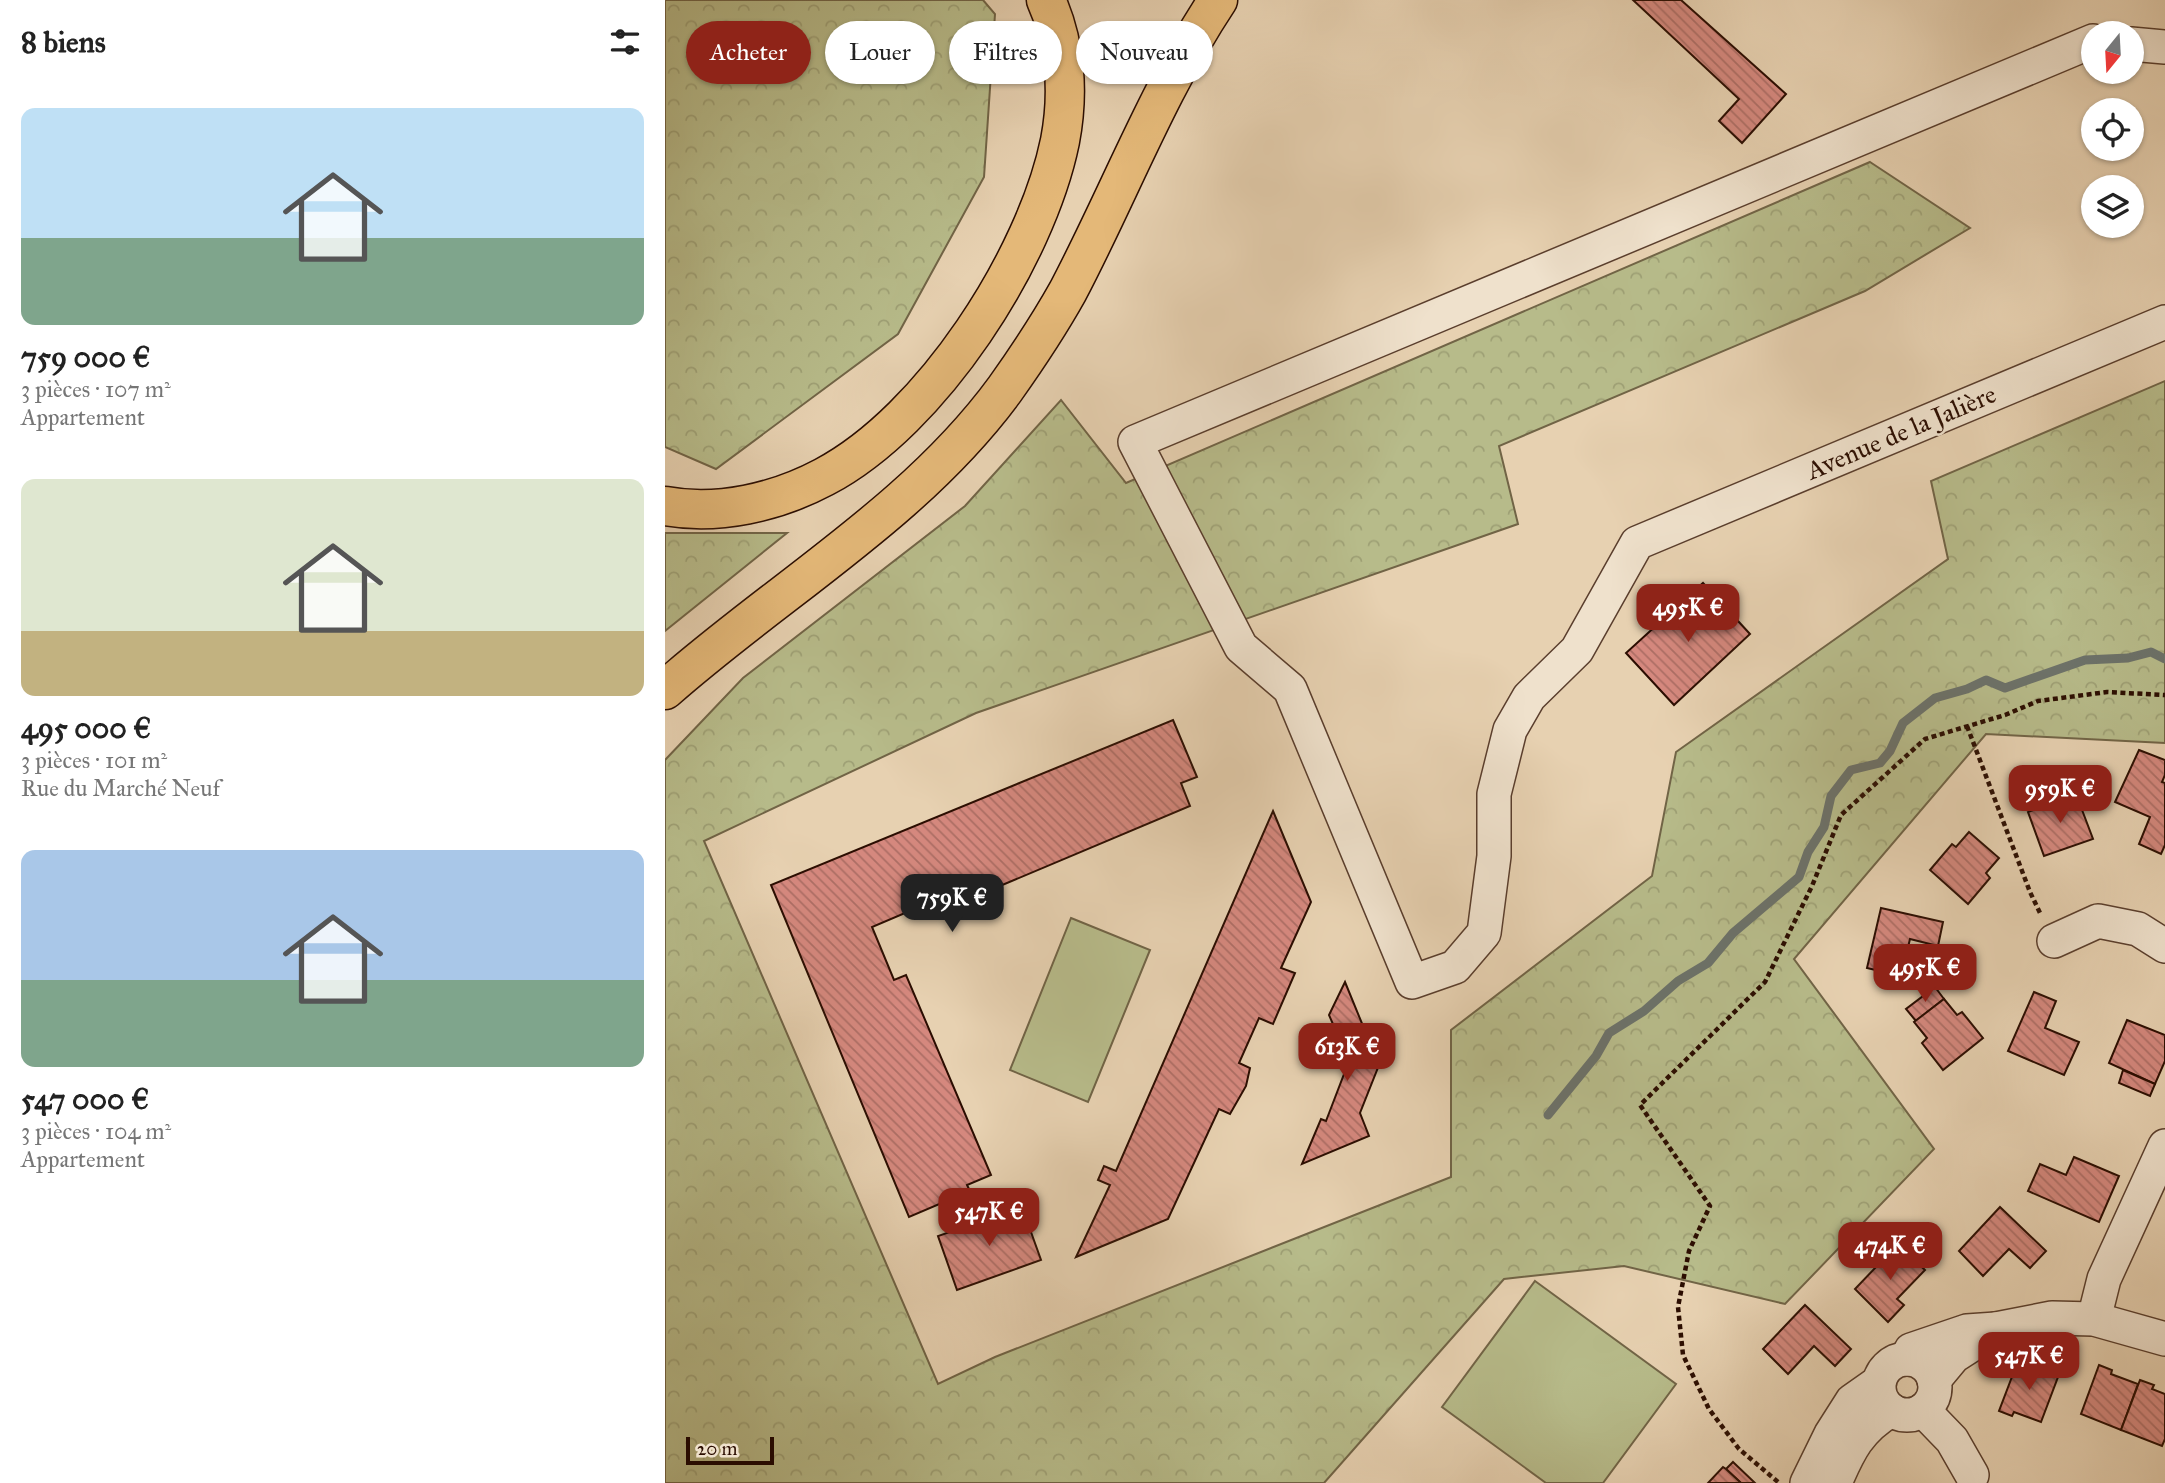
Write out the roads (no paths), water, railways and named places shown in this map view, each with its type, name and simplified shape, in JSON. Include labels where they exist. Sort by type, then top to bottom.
[{"type":"highway","points":[[665,506],[722,509],[788,492],[824,477],[877,442],[929,389],[962,346],[987,310],[1022,246],[1041,201],[1060,140],[1065,96],[1064,71],[1061,46],[1046,0]]},
{"type":"highway","points":[[665,690],[883,515],[943,458],[1005,389],[1067,293],[1170,79],[1218,0]]},
{"type":"street","points":[[2144,45],[2165,47]]},
{"type":"street","name":"Avenue de la Jalière","points":[[2081,46],[1135,442],[1241,647],[1290,689],[1412,982],[1455,967],[1484,933],[1494,856],[1494,794],[1510,730],[1529,697],[1577,650],[1637,543],[2165,322]]},
{"type":"street","points":[[2054,941],[2098,921],[2138,929],[2165,946]]},
{"type":"street","points":[[2094,1319],[2105,1279],[2165,1146]]},
{"type":"street","points":[[1907,1395],[1924,1365],[1907,1359],[1911,1350],[1967,1331],[1996,1329],[2052,1318],[2094,1319],[2165,1339]]},
{"type":"street","points":[[1835,1483],[1846,1455],[1861,1432],[1954,1356],[1996,1329]]},
{"type":"street","points":[[1907,1395],[1952,1440],[1972,1475]]},
{"type":"street","points":[[1807,1483],[1831,1434],[1852,1401],[1907,1395]]},
{"type":"waterway","points":[[1548,1115],[1596,1056],[1609,1033],[1644,1011],[1678,981],[1708,963],[1733,933],[1799,877],[1808,852],[1824,827],[1831,796],[1851,770],[1880,763],[1890,751],[1903,723],[1935,698],[1967,689],[1986,680],[2005,688],[2085,660],[2128,658],[2151,652],[2165,659]]}]
